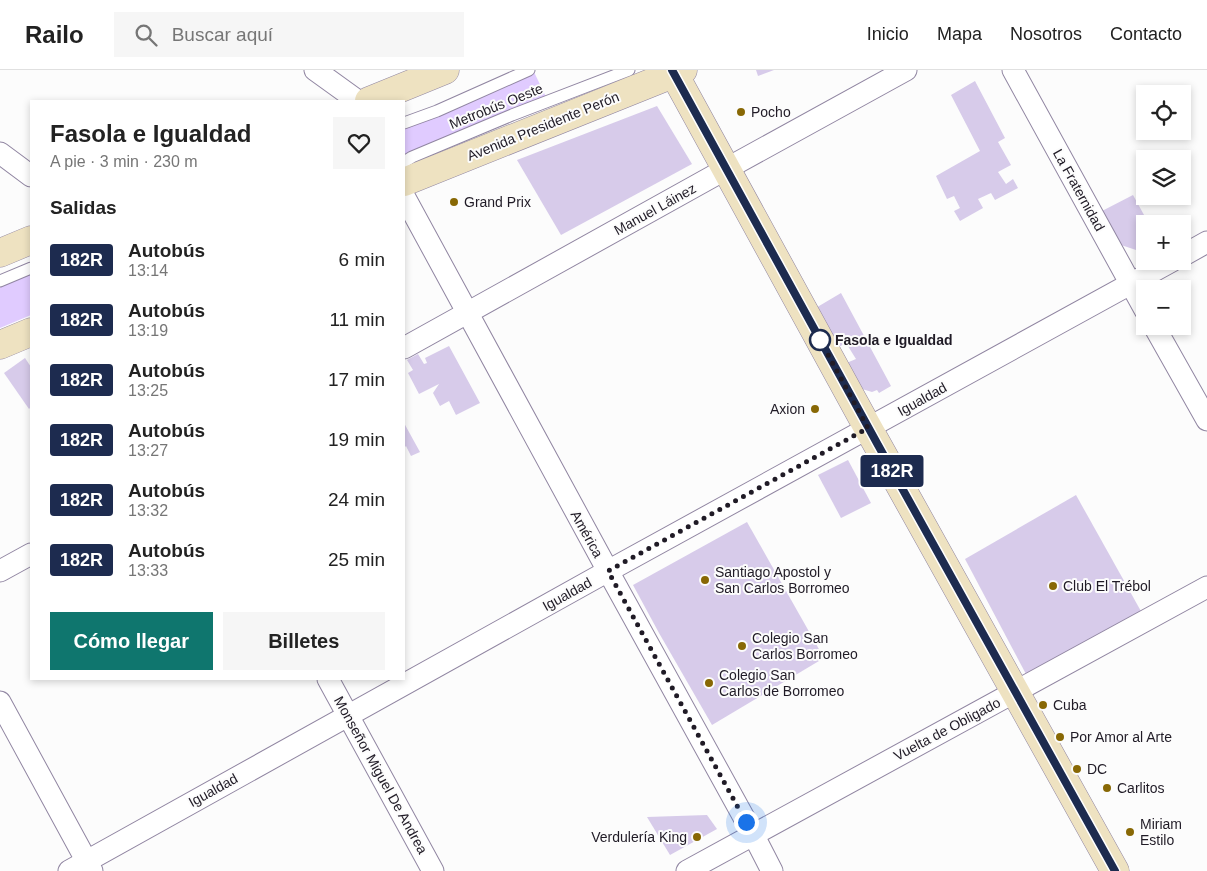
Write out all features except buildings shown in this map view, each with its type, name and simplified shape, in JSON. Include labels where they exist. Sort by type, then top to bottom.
[{"type":"street","points":[[315,70],[357,100]]},
{"type":"street","points":[[371,100],[445,70]]},
{"type":"street","name":"Manuel Láinez","points":[[405,347],[906,70]]},
{"type":"street","name":"La Fraternidad","points":[[1012,70],[1136,293]]},
{"type":"street","points":[[676,71],[726,169],[868,428],[1116,871]]},
{"type":"street","name":"Avenida Presidente Perón","points":[[405,182],[676,71]]},
{"type":"street","points":[[0,153],[30,175]]},
{"type":"street","name":"América","points":[[405,198],[772,871]]},
{"type":"street","points":[[0,253],[30,240]]},
{"type":"street","points":[[1191,251],[1207,242]]},
{"type":"street","name":"Igualdad","points":[[82,868],[348,715],[1156,270]]},
{"type":"street","points":[[0,346],[30,332]]},
{"type":"street","points":[[1159,335],[1207,420]]},
{"type":"street","points":[[0,571],[30,555]]},
{"type":"street","name":"Vuelta de Obligado","points":[[687,871],[1207,587]]},
{"type":"street","name":"Monseñor Miguel De Andrea","points":[[329,680],[434,871]]},
{"type":"street","points":[[0,702],[82,868]]},
{"type":"lane","name":"Metrobús Oeste","points":[[405,123],[437,111],[529,70]]},
{"type":"lane","name":"Metrobús Oeste","points":[[405,161],[512,115],[629,70]]},
{"type":"lane","points":[[0,281],[30,268]]},
{"type":"shaded area","points":[[534,72],[546,97],[405,159],[405,127]]},
{"type":"shaded area","points":[[30,273],[30,315],[0,328],[0,286]]},
{"type":"bus line","name":"182R","points":[[672,70],[1115,871]]},
{"type":"place","name":"Pocho","points":[[741,112]]},
{"type":"place","name":"Grand Prix","points":[[454,202]]},
{"type":"place","name":"Fasola e Igualdad","points":[[820,340]]},
{"type":"place","name":"Axion","points":[[815,409]]},
{"type":"place","name":"Santiago Apostol y San Carlos Borromeo","points":[[705,580]]},
{"type":"place","name":"Club El Trébol","points":[[1053,586]]},
{"type":"place","name":"Colegio San Carlos Borromeo","points":[[742,646]]},
{"type":"place","name":"Colegio San Carlos de Borromeo","points":[[709,683]]},
{"type":"place","name":"Cuba","points":[[1043,705]]},
{"type":"place","name":"Por Amor al Arte","points":[[1060,737]]},
{"type":"place","name":"DC","points":[[1077,769]]},
{"type":"place","name":"Carlitos","points":[[1107,788]]},
{"type":"place","name":"Miriam Estilo","points":[[1130,832]]},
{"type":"place","name":"Verdulería King","points":[[697,837]]},
{"type":"route","points":[[746,822],[608,571],[868,428],[820,340]]}]
